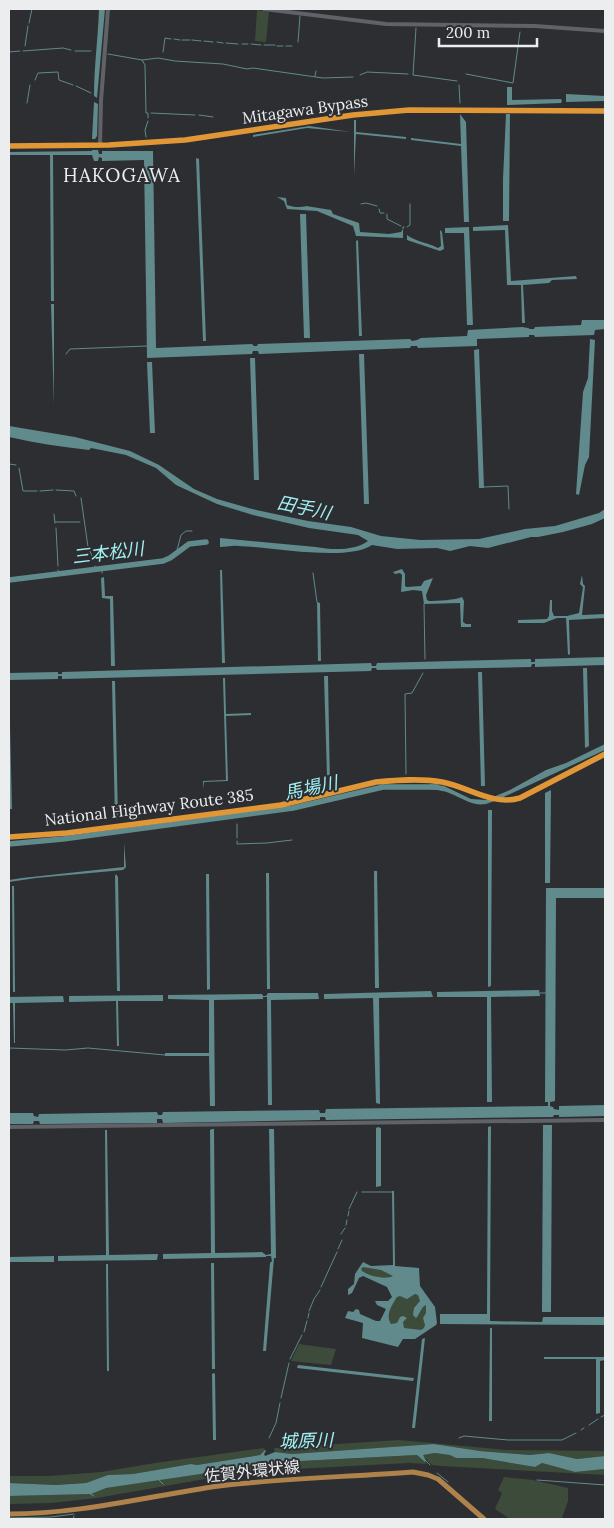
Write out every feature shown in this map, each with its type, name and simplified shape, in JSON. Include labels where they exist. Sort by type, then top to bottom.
[{"type":"highway","name":"Mitagawa Bypass","points":[[9,146],[100,145],[185,140],[353,115],[409,110],[605,111]]},
{"type":"highway","name":"National Highway Route 385","points":[[9,837],[67,833],[282,805],[376,782],[442,782],[500,801],[510,801],[520,798],[605,754]]},
{"type":"main road","name":"佐賀外環状線","points":[[9,1514],[47,1513],[79,1509],[218,1486],[264,1481],[412,1472],[428,1474],[438,1479],[484,1519]]},
{"type":"street","points":[[100,145],[101,101],[108,9]]},
{"type":"street","points":[[264,9],[386,24],[535,26],[605,30]]},
{"type":"street","points":[[9,1128],[605,1120]]},
{"type":"green space","points":[[257,10],[269,12],[266,42],[255,41]]},
{"type":"green space","points":[[363,1265],[416,1271],[415,1286],[431,1307],[432,1323],[422,1332],[401,1334],[396,1345],[365,1336],[365,1319],[383,1324],[395,1294],[392,1283],[358,1274]]},
{"type":"green space","points":[[299,1344],[336,1349],[331,1365],[291,1361]]},
{"type":"green space","points":[[399,1440],[507,1450],[605,1451],[605,1456],[577,1459],[549,1453],[530,1455],[480,1451],[434,1444],[292,1454],[275,1452],[274,1448]]},
{"type":"green space","points":[[264,1448],[265,1450],[260,1455],[133,1474],[108,1475],[86,1483],[56,1485],[9,1483],[9,1476],[49,1476],[101,1472]]},
{"type":"green space","points":[[435,1453],[451,1455],[456,1458],[482,1458],[535,1467],[542,1463],[575,1472],[605,1469],[605,1475],[441,1466],[432,1465],[422,1455]]},
{"type":"green space","points":[[417,1455],[427,1464],[409,1463],[295,1469],[205,1479],[97,1498],[52,1503],[9,1504],[9,1496],[90,1494],[105,1488],[221,1471],[255,1464],[271,1466],[300,1461]]},
{"type":"green space","points":[[504,1477],[533,1480],[568,1488],[568,1501],[562,1518],[510,1519],[495,1509],[502,1493],[498,1490]]},
{"type":"water","points":[[99,9],[105,9],[97,98],[94,96],[94,85]]},
{"type":"water","points":[[507,87],[512,87],[512,100],[561,99],[562,101],[561,103],[507,105]]},
{"type":"water","points":[[566,94],[605,96],[605,101],[566,102]]},
{"type":"water","points":[[94,102],[98,104],[97,136],[95,139],[92,139]]},
{"type":"water","points":[[460,114],[466,122],[469,222],[464,222],[461,146],[411,140],[411,138],[461,144]]},
{"type":"water","points":[[506,114],[510,114],[509,221],[503,221],[503,179]]},
{"type":"water","points":[[354,120],[356,120],[356,132],[406,137],[406,139],[356,134],[354,176]]},
{"type":"water","points":[[309,126],[351,132],[307,128],[253,137],[253,135]]},
{"type":"water","points":[[98,150],[99,154],[102,154],[102,151],[153,151],[156,348],[252,344],[257,346],[258,344],[410,339],[412,341],[421,338],[467,336],[468,330],[522,327],[534,329],[535,327],[581,325],[582,320],[605,320],[605,329],[595,330],[594,335],[535,337],[534,335],[529,335],[529,337],[477,339],[477,346],[418,348],[417,346],[411,346],[410,348],[259,354],[258,351],[253,351],[252,354],[147,358],[144,160],[102,161],[102,158],[99,157],[98,161],[94,161],[92,155],[53,155],[54,301],[51,301],[50,155],[9,155],[9,152]]},
{"type":"water","points":[[196,158],[199,159],[206,341],[203,341]]},
{"type":"water","points":[[277,197],[286,198],[287,205],[291,206],[331,210],[333,214],[359,223],[360,232],[389,234],[401,232],[403,229],[403,238],[356,236],[353,226],[317,211],[287,209],[284,201]]},
{"type":"water","points":[[300,214],[306,214],[310,338],[304,338]]},
{"type":"water","points":[[508,225],[511,281],[576,276],[577,279],[552,280],[549,283],[523,285],[525,323],[522,323],[521,285],[507,285],[505,230],[473,231],[473,227]]},
{"type":"water","points":[[469,227],[473,325],[467,325],[464,233],[445,233],[445,228]]},
{"type":"water","points":[[440,230],[442,232],[444,249],[440,251],[407,240],[407,235],[438,248],[441,246]]},
{"type":"water","points":[[358,240],[362,336],[359,336],[356,241]]},
{"type":"water","points":[[51,304],[54,304],[54,405]]},
{"type":"water","points":[[590,339],[595,340],[589,457],[585,465],[579,495],[576,494],[583,392],[588,378]]},
{"type":"water","points":[[479,349],[484,488],[479,488],[474,350]]},
{"type":"water","points":[[359,354],[364,354],[369,504],[364,504]]},
{"type":"water","points":[[250,358],[255,358],[259,480],[254,480]]},
{"type":"water","points":[[147,362],[152,362],[155,433],[150,433]]},
{"type":"water","points":[[9,426],[75,437],[130,451],[159,465],[194,489],[217,499],[308,521],[351,527],[381,536],[420,540],[479,539],[525,529],[555,526],[599,513],[605,509],[605,518],[592,524],[563,532],[531,537],[488,548],[470,546],[450,551],[437,548],[397,549],[372,545],[361,550],[328,553],[236,546],[220,547],[220,538],[336,549],[356,547],[368,541],[358,535],[309,528],[253,515],[217,504],[176,485],[156,468],[126,455],[91,448],[89,450],[69,448],[9,437]]},
{"type":"water","points":[[402,569],[405,574],[405,586],[407,587],[421,586],[424,581],[433,578],[426,595],[429,601],[451,600],[462,597],[464,601],[463,622],[471,624],[471,627],[461,627],[460,603],[424,604],[422,591],[401,592],[402,575],[393,572]]},
{"type":"water","points":[[220,570],[222,570],[225,663],[222,663]]},
{"type":"water","points":[[582,575],[585,586],[582,615],[605,614],[605,618],[569,620],[570,654],[568,655],[566,618],[557,618],[544,623],[518,623],[518,620],[547,619],[549,616],[550,600],[552,600],[554,616],[567,616],[579,613],[583,587],[580,584]]},
{"type":"water","points":[[104,577],[105,596],[113,596],[115,666],[111,666],[110,599],[102,598],[101,578]]},
{"type":"water","points":[[317,602],[320,603],[321,661],[318,661]]},
{"type":"water","points":[[605,657],[605,665],[535,667],[535,664],[532,664],[531,667],[377,670],[372,668],[371,671],[62,679],[62,676],[58,676],[58,679],[9,680],[9,673],[58,672],[58,674],[62,674],[62,672],[371,663],[372,666],[376,666],[377,663],[531,659],[531,662],[535,662],[535,659]]},
{"type":"water","points":[[583,668],[587,668],[589,746],[585,748]]},
{"type":"water","points":[[478,672],[482,672],[485,786],[481,786]]},
{"type":"water","points":[[324,676],[328,676],[330,787],[329,776],[327,775]]},
{"type":"water","points":[[223,678],[225,678],[226,714],[251,713],[251,715],[226,716],[228,781],[204,782],[203,789],[203,781],[226,780]]},
{"type":"water","points":[[112,681],[115,681],[118,819],[115,819]]},
{"type":"water","points":[[9,684],[12,809],[9,809]]},
{"type":"water","points":[[605,744],[605,750],[486,804],[473,803],[439,790],[429,789],[430,784],[444,786],[471,799],[486,800],[510,790],[546,770],[566,763]]},
{"type":"water","points":[[551,790],[550,883],[545,883],[545,793]]},
{"type":"water","points":[[488,810],[492,810],[491,986],[488,987]]},
{"type":"water","points":[[124,843],[126,867],[123,870],[9,882],[9,880],[22,878],[124,867]]},
{"type":"water","points":[[374,871],[377,871],[379,988],[375,988]]},
{"type":"water","points":[[266,873],[269,873],[270,989],[267,989]]},
{"type":"water","points":[[116,874],[118,877],[120,991],[117,991]]},
{"type":"water","points":[[206,874],[209,874],[210,989],[207,990]]},
{"type":"water","points":[[12,886],[14,886],[15,992],[13,992]]},
{"type":"water","points":[[546,888],[605,888],[605,898],[556,898],[555,1101],[550,1102],[550,1106],[559,1110],[559,1106],[605,1105],[605,1116],[559,1117],[559,1115],[554,1115],[553,1117],[326,1120],[325,1117],[320,1117],[320,1120],[163,1123],[162,1119],[157,1119],[157,1123],[40,1124],[39,1121],[34,1121],[33,1124],[9,1124],[9,1113],[33,1113],[34,1116],[38,1117],[39,1114],[157,1112],[158,1115],[162,1115],[163,1112],[319,1110],[320,1113],[325,1113],[326,1109],[548,1106],[548,1102],[545,1102]]},
{"type":"water","points":[[539,990],[540,996],[491,997],[492,1102],[487,1102],[487,997],[437,997],[437,992]]},
{"type":"water","points":[[431,991],[433,997],[379,998],[380,1104],[376,1103],[373,998],[324,999],[324,994]]},
{"type":"water","points":[[268,993],[318,993],[319,999],[271,1000],[272,1105],[268,1105],[267,997],[263,997],[263,999],[214,1000],[215,1106],[210,1106],[209,1056],[165,1056],[165,1053],[209,1053],[209,1000],[168,999],[168,995],[262,994],[266,996]]},
{"type":"water","points":[[163,995],[163,1001],[118,1001],[119,1046],[117,1046],[116,1001],[69,1002],[69,996]]},
{"type":"water","points":[[63,996],[64,1002],[15,1003],[14,1043],[13,1003],[9,1003],[9,997]]},
{"type":"water","points":[[543,1125],[552,1125],[551,1312],[542,1312]]},
{"type":"water","points":[[491,1126],[490,1321],[542,1322],[543,1317],[605,1317],[605,1325],[440,1324],[440,1314],[487,1314],[488,1127]]},
{"type":"water","points":[[376,1128],[381,1128],[381,1186],[376,1187]]},
{"type":"water","points":[[214,1129],[215,1253],[262,1252],[266,1255],[271,1254],[269,1129],[274,1129],[276,1258],[274,1258],[266,1351],[263,1351],[271,1256],[163,1259],[163,1254],[211,1253],[210,1130]]},
{"type":"water","points":[[105,1130],[107,1130],[109,1255],[158,1254],[157,1260],[58,1261],[58,1256],[106,1255]]},
{"type":"water","points":[[392,1191],[394,1191],[395,1266],[419,1268],[420,1286],[435,1307],[437,1323],[415,1339],[403,1339],[398,1347],[362,1338],[363,1323],[345,1318],[348,1311],[353,1312],[356,1309],[359,1310],[360,1314],[380,1321],[386,1309],[377,1305],[375,1301],[388,1301],[392,1297],[387,1287],[363,1276],[359,1278],[352,1293],[348,1295],[348,1289],[354,1284],[355,1274],[363,1262],[371,1266],[393,1265]],"holes":[[[363,1267],[381,1270],[393,1276],[386,1278],[373,1276],[362,1271]],[[415,1294],[418,1295],[420,1301],[414,1308],[413,1315],[416,1318],[426,1305],[426,1313],[423,1318],[424,1328],[421,1330],[404,1328],[403,1322],[407,1318],[403,1316],[400,1317],[397,1323],[391,1324],[389,1314],[397,1297],[400,1296],[407,1299]]]},
{"type":"water","points":[[54,1256],[54,1262],[9,1262],[9,1257]]},
{"type":"water","points":[[211,1263],[214,1263],[215,1369],[212,1369]]},
{"type":"water","points":[[106,1264],[108,1264],[109,1371],[107,1371]]},
{"type":"water","points":[[490,1328],[492,1328],[492,1421],[489,1421]]},
{"type":"water","points":[[425,1338],[415,1428],[412,1428],[422,1339]]},
{"type":"water","points":[[544,1357],[605,1357],[605,1360],[600,1361],[600,1413],[596,1414],[596,1359],[544,1359]]},
{"type":"water","points":[[298,1365],[414,1378],[413,1381],[297,1368]]},
{"type":"water","points":[[214,1373],[216,1440],[213,1440],[212,1374]]},
{"type":"water","points":[[434,1444],[480,1451],[530,1455],[549,1453],[577,1459],[605,1456],[605,1469],[575,1472],[542,1463],[535,1467],[482,1458],[456,1458],[450,1455],[435,1453],[423,1455],[425,1462],[417,1455],[300,1461],[271,1466],[255,1464],[221,1471],[106,1488],[91,1494],[9,1496],[9,1483],[56,1485],[86,1483],[108,1475],[133,1474],[260,1455],[265,1450],[265,1456],[275,1452],[292,1454]]},
{"type":"waterway","points":[[29,23],[32,9]]},
{"type":"waterway","points":[[298,42],[300,16]]},
{"type":"waterway","points":[[25,46],[28,26]]},
{"type":"waterway","points":[[416,28],[413,75],[457,81]]},
{"type":"waterway","points":[[466,74],[513,83],[520,32]]},
{"type":"waterway","points":[[163,52],[165,38],[171,39]]},
{"type":"waterway","points":[[174,39],[180,40]]},
{"type":"waterway","points":[[182,40],[190,40]]},
{"type":"waterway","points":[[192,40],[201,41]]},
{"type":"waterway","points":[[204,41],[213,42]]},
{"type":"waterway","points":[[217,42],[223,43]]},
{"type":"waterway","points":[[226,43],[238,44]]},
{"type":"waterway","points":[[242,44],[248,44]]},
{"type":"waterway","points":[[251,44],[261,45]]},
{"type":"waterway","points":[[264,45],[275,45]]},
{"type":"waterway","points":[[277,46],[283,46]]},
{"type":"waterway","points":[[286,46],[292,46]]},
{"type":"waterway","points":[[23,51],[63,48],[71,50]]},
{"type":"waterway","points":[[9,52],[20,51]]},
{"type":"waterway","points":[[75,51],[91,51]]},
{"type":"waterway","points":[[108,54],[142,60],[158,58],[223,64],[247,69],[253,68],[323,78],[353,77]]},
{"type":"waterway","points":[[142,60],[145,65],[146,113],[148,113],[148,118]]},
{"type":"waterway","points":[[315,76],[316,71]]},
{"type":"waterway","points":[[35,80],[38,73],[58,72],[59,80],[73,85]]},
{"type":"waterway","points":[[360,75],[367,72],[408,74]]},
{"type":"waterway","points":[[27,103],[30,85]]},
{"type":"waterway","points":[[459,85],[460,103]]},
{"type":"waterway","points":[[76,86],[91,93]]},
{"type":"waterway","points":[[151,113],[195,115]]},
{"type":"waterway","points":[[199,115],[213,117]]},
{"type":"waterway","points":[[146,137],[145,130],[148,121]]},
{"type":"waterway","points":[[361,204],[366,203],[377,206]]},
{"type":"waterway","points":[[407,227],[410,225],[410,204]]},
{"type":"waterway","points":[[379,209],[380,213],[384,213]]},
{"type":"waterway","points":[[387,214],[387,219],[401,226]]},
{"type":"waterway","points":[[66,354],[70,349],[147,346]]},
{"type":"waterway","points":[[9,464],[16,465]]},
{"type":"waterway","points":[[19,468],[23,491],[37,491]]},
{"type":"waterway","points":[[484,487],[508,486],[509,509]]},
{"type":"waterway","points":[[40,491],[53,490]]},
{"type":"waterway","points":[[56,490],[74,491],[76,496]]},
{"type":"waterway","points":[[81,498],[88,547],[93,558]]},
{"type":"waterway","points":[[54,514],[55,523]]},
{"type":"waterway","points":[[55,522],[80,522]]},
{"type":"waterway","points":[[56,528],[58,566]]},
{"type":"waterway","points":[[176,554],[181,535],[186,531],[192,531]]},
{"type":"waterway","name":"三本松川","points":[[9,580],[163,561],[189,544],[206,542]]},
{"type":"waterway","name":"三本松川","points":[[102,568],[102,573]]},
{"type":"waterway","points":[[313,573],[317,602]]},
{"type":"waterway","points":[[424,604],[425,659]]},
{"type":"waterway","points":[[406,774],[405,694],[412,693],[423,673]]},
{"type":"waterway","name":"馬場川","points":[[9,844],[63,839],[293,808],[383,787],[437,787]]},
{"type":"waterway","points":[[237,824],[237,838]]},
{"type":"waterway","points":[[237,841],[237,844],[292,840]]},
{"type":"waterway","points":[[540,993],[546,993]]},
{"type":"waterway","points":[[9,1048],[65,1050],[88,1048],[165,1055]]},
{"type":"waterway","points":[[349,1209],[357,1192]]},
{"type":"waterway","points":[[362,1192],[392,1192]]},
{"type":"waterway","points":[[348,1216],[349,1211]]},
{"type":"waterway","points":[[346,1225],[347,1220]]},
{"type":"waterway","points":[[341,1234],[345,1228]]},
{"type":"waterway","points":[[338,1249],[342,1240]]},
{"type":"waterway","points":[[321,1287],[337,1252]]},
{"type":"waterway","points":[[309,1311],[320,1290]]},
{"type":"waterway","points":[[308,1318],[309,1313]]},
{"type":"waterway","points":[[304,1332],[307,1321]]},
{"type":"waterway","points":[[290,1359],[302,1335]]},
{"type":"waterway","points":[[281,1398],[289,1363]]},
{"type":"waterway","name":"城原川","points":[[269,1438],[276,1423],[280,1403]]},
{"type":"waterway","points":[[601,1417],[605,1415]]},
{"type":"waterway","points":[[589,1425],[598,1419]]},
{"type":"waterway","points":[[459,1438],[464,1436],[508,1440],[562,1440],[576,1433]]},
{"type":"waterway","points":[[425,1460],[430,1465]]},
{"type":"waterway","points":[[437,1473],[448,1482]]},
{"type":"waterway","points":[[159,1480],[163,1484]]},
{"type":"waterway","points":[[537,1480],[605,1485]]},
{"type":"waterway","points":[[89,1493],[94,1496]]},
{"type":"waterway","points":[[9,1518],[51,1517],[74,1514]]},
{"type":"district","name":"HAKOGAWA","points":[[122,175]]},
{"type":"water label","name":"田手川","points":[[304,508]]}]
